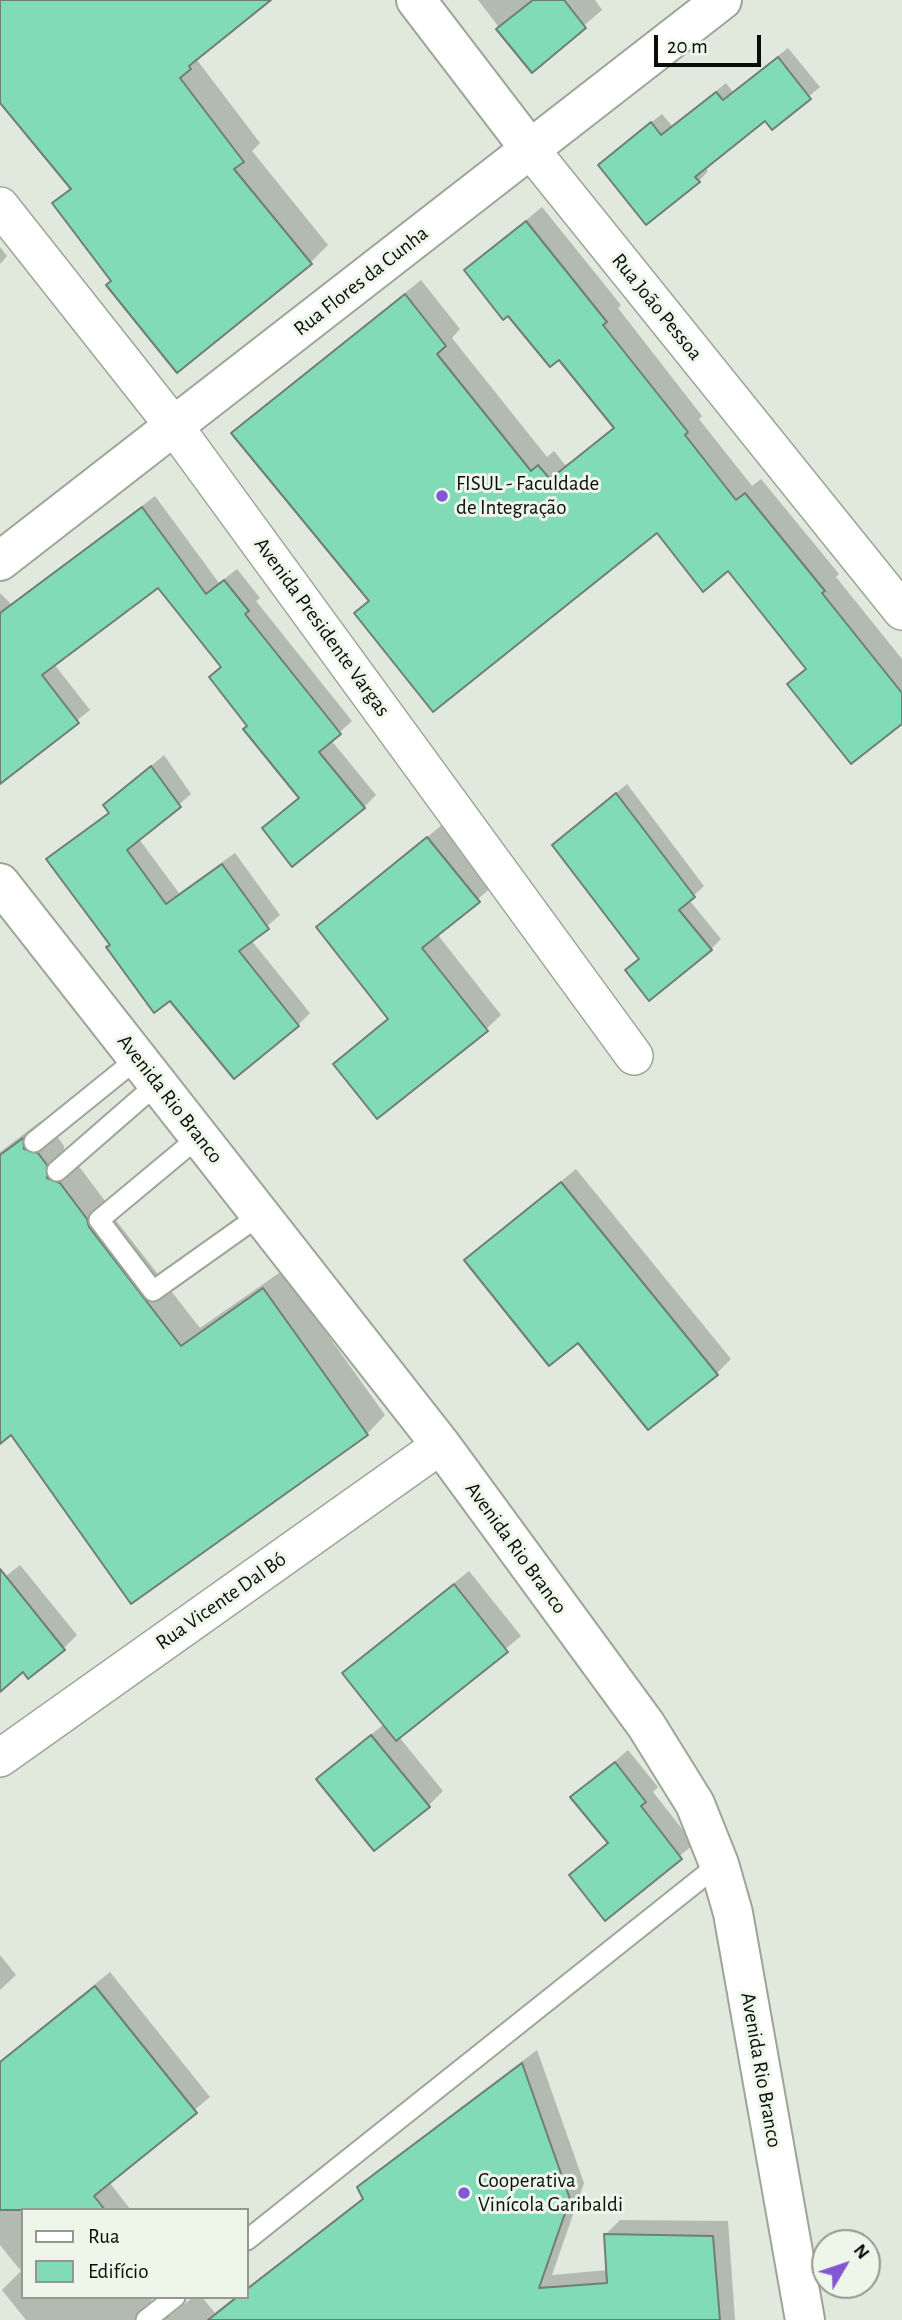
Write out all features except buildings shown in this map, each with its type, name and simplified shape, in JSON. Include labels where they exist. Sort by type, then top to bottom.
[{"type":"street","name":"Rua João Pessoa","points":[[416,0],[530,149],[902,611]]},
{"type":"street","name":"Rua Flores da Cunha","points":[[0,561],[722,0]]},
{"type":"street","name":"Avenida Presidente Vargas","points":[[0,206],[174,426],[634,1056]]},
{"type":"street","name":"Avenida Rio Branco","points":[[0,883],[441,1445],[646,1725],[695,1804],[719,1864],[733,1913],[805,2320]]},
{"type":"street","name":"Rua Vicente Dal Bó","points":[[0,1758],[441,1445]]},
{"type":"lane","points":[[34,1142],[148,1070]]},
{"type":"lane","points":[[57,1171],[148,1070]]},
{"type":"lane","points":[[200,1136],[99,1220],[153,1291],[260,1215]]},
{"type":"lane","points":[[248,2239],[719,1864]]},
{"type":"lane","points":[[146,2320],[172,2299]]},
{"type":"place","name":"FISUL - Faculdade de Integração","points":[[442,496]]},
{"type":"place","name":"Cooperativa Vinícola Garibaldi","points":[[464,2193]]}]
